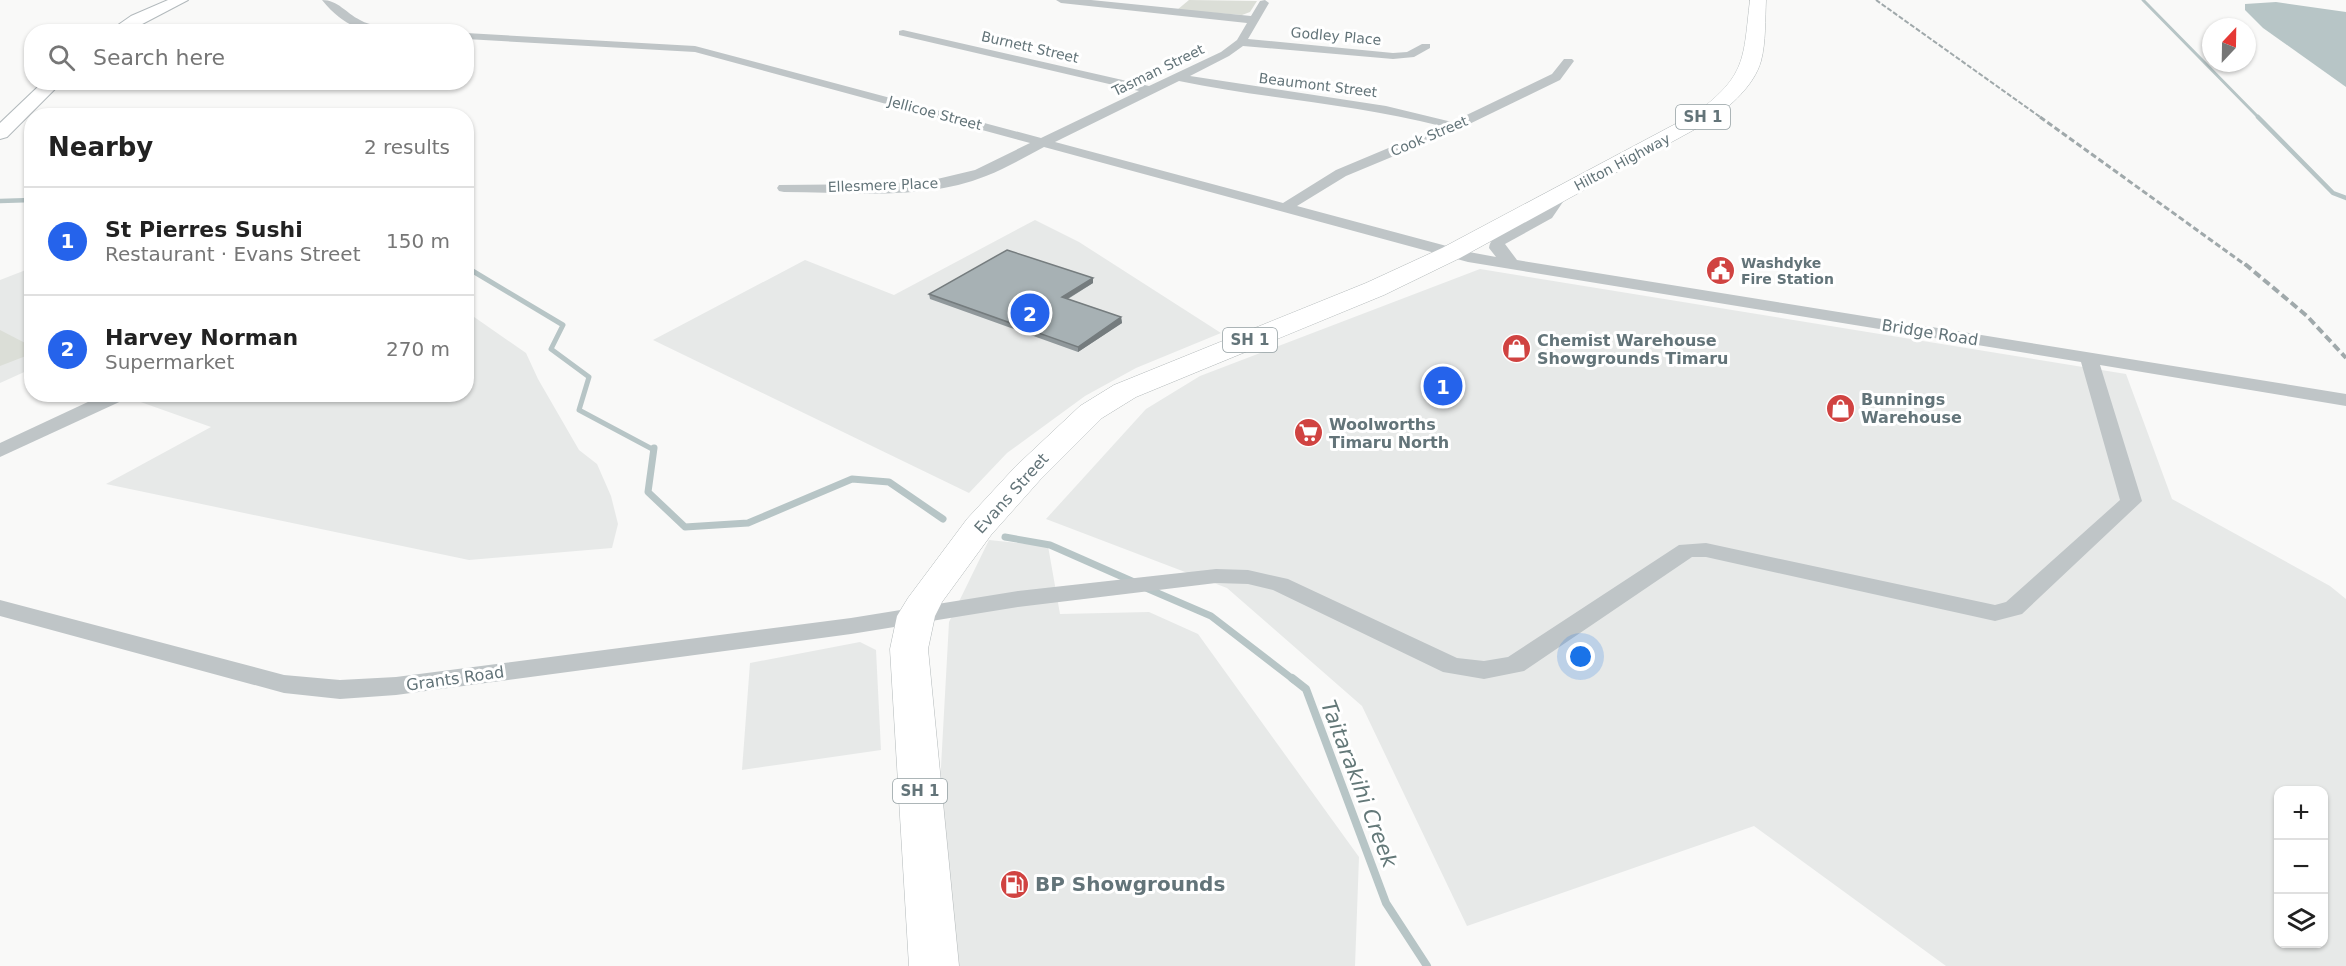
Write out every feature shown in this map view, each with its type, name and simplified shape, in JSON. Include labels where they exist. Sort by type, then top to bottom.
[{"type":"highway","name":"Hilton Highway","points":[[1451,253],[1687,127],[1728,98],[1744,79],[1752,60],[1758,0]]},
{"type":"highway","name":"Evans Street","points":[[934,966],[909,649],[916,616],[926,598],[979,527],[1028,473],[1091,412],[1125,392],[1451,253]]},
{"type":"street","points":[[128,24],[181,0]]},
{"type":"street","points":[[327,0],[355,24]]},
{"type":"street","points":[[1060,0],[1254,20]]},
{"type":"street","name":"Tasman Street","points":[[1046,142],[1217,58],[1241,42],[1264,3]]},
{"type":"street","name":"Burnett Street","points":[[903,33],[1151,90]]},
{"type":"street","name":"Jellicoe Street","points":[[474,36],[695,49],[1451,253]]},
{"type":"street","name":"Godley Place","points":[[1241,42],[1393,56],[1410,55],[1426,46]]},
{"type":"street","name":"Cook Street","points":[[1286,207],[1341,173],[1454,126],[1556,77],[1568,61]]},
{"type":"street","name":"Beaumont Street","points":[[1178,77],[1223,88],[1384,108],[1454,126]]},
{"type":"street","points":[[26,108],[46,90]]},
{"type":"street","points":[[0,133],[24,110]]},
{"type":"street","name":"Ellesmere Place","points":[[784,188],[929,185],[956,181],[980,173],[1046,142]]},
{"type":"street","points":[[1513,265],[1497,248],[1497,244],[1501,239],[1546,215],[1560,196]]},
{"type":"street","points":[[1395,237],[1409,248],[1413,255],[1413,261],[1406,274]]},
{"type":"street","name":"Bridge Road","points":[[1451,253],[2346,400]]},
{"type":"street","name":"Grants Road","points":[[0,608],[284,684],[322,690],[357,690],[396,686],[916,616],[1076,592],[1216,576],[1248,577],[1280,584],[1452,666],[1484,670],[1515,665],[1687,550],[1706,550],[1995,613],[2014,608],[2131,501],[2089,358]]},
{"type":"street","points":[[0,451],[104,402]]},
{"type":"shaded area","points":[[1189,0],[1257,1],[1250,12],[1242,15],[1177,10]]},
{"type":"shaded area","points":[[2276,2],[2346,12],[2346,87],[2263,28],[2256,18],[2245,10],[2245,4]]},
{"type":"shaded area","points":[[1035,220],[1079,242],[1221,333],[1136,368],[1085,396],[1007,453],[969,493],[653,340],[805,260],[894,295]]},
{"type":"shaded area","points":[[1480,269],[2126,374],[2172,499],[2330,586],[2346,599],[2346,966],[1946,966],[1754,826],[1467,926],[1362,706],[1227,588],[1046,519],[1146,409],[1200,376]]},
{"type":"shaded area","points":[[24,271],[24,372],[0,383],[0,280]]},
{"type":"shaded area","points":[[474,317],[526,353],[538,379],[579,450],[597,464],[611,496],[618,524],[612,548],[469,560],[106,484],[211,427],[141,402],[474,402]]},
{"type":"shaded area","points":[[0,330],[24,342],[24,357],[0,366]]},
{"type":"shaded area","points":[[989,540],[1048,546],[1060,614],[1149,612],[1198,634],[1359,857],[1355,966],[958,966],[940,785],[949,622]]},
{"type":"shaded area","points":[[860,642],[876,650],[881,750],[742,770],[750,663]]},
{"type":"building","points":[[1007,250],[1093,278],[1062,297],[1121,317],[1078,347],[929,294]]},
{"type":"waterway","points":[[2143,0],[2260,119]]},
{"type":"waterway","points":[[2258,117],[2333,193],[2346,198]]},
{"type":"waterway","name":"Taitarakihi Creek","points":[[0,201],[24,200]]},
{"type":"waterway","name":"Taitarakihi Creek","points":[[474,272],[563,325],[551,349],[589,377],[579,410],[654,450]]},
{"type":"waterway","name":"Taitarakihi Creek","points":[[654,450],[648,492],[685,527],[748,523],[852,479],[889,482],[943,519]]},
{"type":"waterway","name":"Taitarakihi Creek","points":[[1005,537],[1050,545],[1134,582]]},
{"type":"waterway","name":"Taitarakihi Creek","points":[[1146,588],[1211,616],[1294,680]]},
{"type":"waterway","name":"Taitarakihi Creek","points":[[1292,678],[1306,689],[1386,903],[1427,966]]},
{"type":"railway","points":[[1876,0],[2043,119]]},
{"type":"railway","points":[[2040,117],[2247,266]]},
{"type":"railway","points":[[2245,264],[2307,316],[2346,358]]},
{"type":"place","name":"Washdyke Fire Station","points":[[1720,271]]},
{"type":"place","name":"Harvey Norman","points":[[1030,313]]},
{"type":"place","name":"Chemist Warehouse Showgrounds Timaru","points":[[1516,349]]},
{"type":"place","name":"St Pierres Sushi","points":[[1443,386]]},
{"type":"place","name":"Bunnings Warehouse","points":[[1840,408]]},
{"type":"place","name":"Woolworths Timaru North","points":[[1308,433]]},
{"type":"place","name":"BP Showgrounds","points":[[1014,884]]}]
